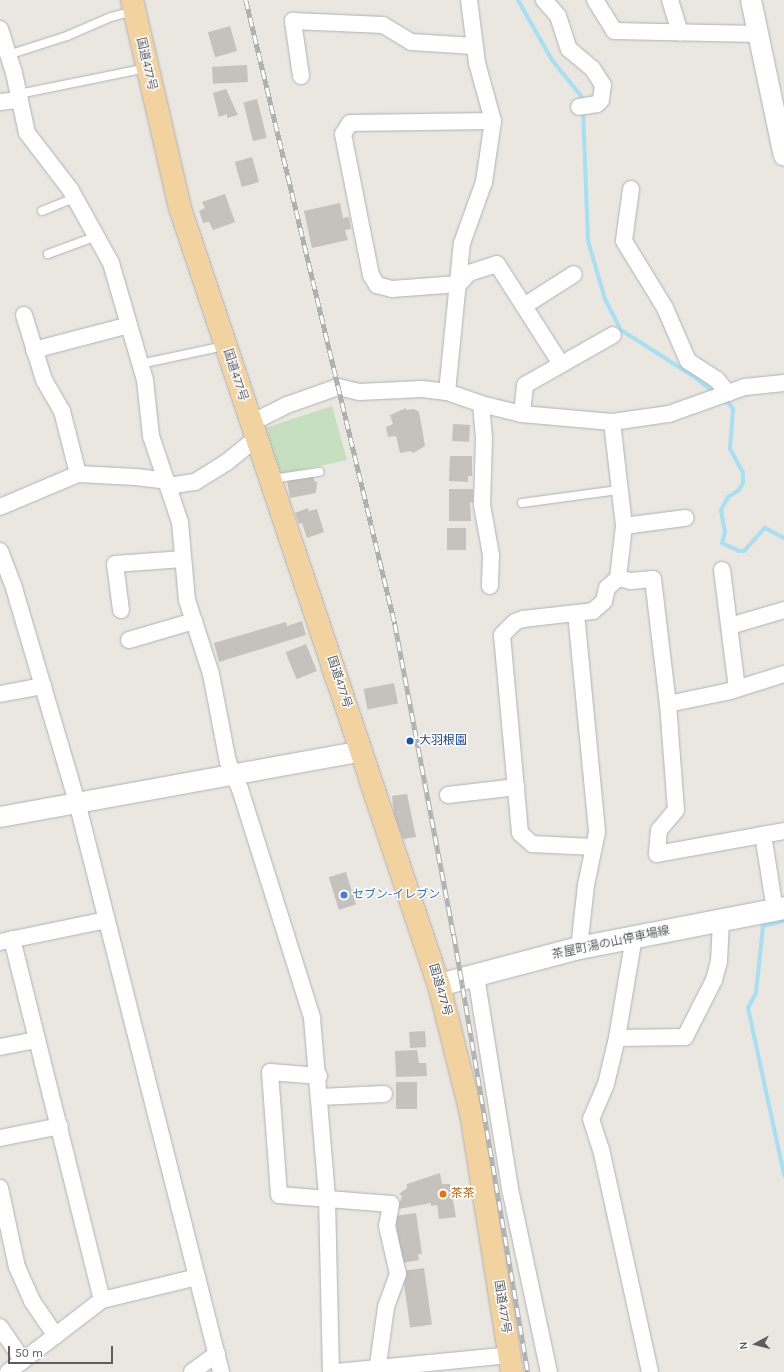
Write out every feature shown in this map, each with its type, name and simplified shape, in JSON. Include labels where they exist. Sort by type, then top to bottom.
[{"type":"highway","name":"国道477号","points":[[133,5],[180,208],[439,985],[471,1113],[511,1364]]},
{"type":"main road","name":"茶屋町湯の山停車場線","points":[[439,985],[579,948],[780,909]]},
{"type":"street","points":[[447,392],[462,243],[486,175],[493,121],[474,46],[469,0]]},
{"type":"street","points":[[544,0],[558,16],[569,49],[592,68],[603,85],[602,100],[585,106]]},
{"type":"street","points":[[595,0],[614,31],[759,34]]},
{"type":"street","points":[[670,0],[680,32]]},
{"type":"street","points":[[751,0],[784,156]]},
{"type":"street","points":[[301,76],[292,21],[383,25],[410,42],[474,46]]},
{"type":"street","points":[[0,29],[19,97],[27,133],[76,198],[111,263],[145,380],[152,436],[180,522],[182,559],[187,600],[211,674],[228,762],[235,776],[312,1018],[319,1076],[327,1198],[331,1372]]},
{"type":"street","points":[[0,102],[19,97]]},
{"type":"street","points":[[493,121],[350,124],[343,134],[371,275],[377,285],[392,290],[459,284],[469,273],[496,264],[561,364]]},
{"type":"street","points":[[631,189],[624,241],[665,308],[688,360],[717,380],[726,393]]},
{"type":"street","points":[[524,306],[574,274]]},
{"type":"street","points":[[24,314],[44,380],[61,407],[78,474]]},
{"type":"street","points":[[34,350],[129,325]]},
{"type":"street","points":[[522,414],[525,385],[613,335]]},
{"type":"street","points":[[0,507],[78,474],[136,476],[168,484],[195,482],[227,462],[254,430],[287,405],[338,387],[359,392],[422,389],[447,392],[481,404],[522,414],[612,422],[669,414],[745,387],[784,383]]},
{"type":"street","points":[[481,404],[484,438],[482,505],[491,555],[490,586]]},
{"type":"street","points":[[594,847],[532,844],[520,833],[502,635],[515,622],[523,619],[594,611],[604,601],[607,588],[618,578],[624,526],[618,490],[612,422]]},
{"type":"street","points":[[624,526],[685,518]]},
{"type":"street","points":[[0,551],[14,588],[77,802],[221,1372]]},
{"type":"street","points":[[121,610],[115,564],[182,559]]},
{"type":"street","points":[[722,570],[737,688]]},
{"type":"street","points":[[618,578],[631,581],[652,579],[668,704],[676,810],[659,830],[657,854],[784,831]]},
{"type":"street","points":[[730,626],[784,610]]},
{"type":"street","points":[[576,613],[597,832],[579,948]]},
{"type":"street","points":[[129,640],[194,621]]},
{"type":"street","points":[[668,704],[737,688],[784,674]]},
{"type":"street","points":[[0,694],[42,686]]},
{"type":"street","points":[[0,817],[77,802],[235,776],[362,751]]},
{"type":"street","points":[[448,795],[517,787]]},
{"type":"street","points":[[763,835],[780,909]]},
{"type":"street","points":[[102,1300],[60,1126],[37,1040],[6,940],[106,920]]},
{"type":"street","points":[[618,1038],[685,1037],[714,980],[719,961],[721,921]]},
{"type":"street","points":[[634,937],[618,1038],[606,1084],[591,1119],[601,1149],[650,1372]]},
{"type":"street","points":[[476,976],[510,1189],[550,1372]]},
{"type":"street","points":[[0,1047],[37,1040]]},
{"type":"street","points":[[319,1076],[270,1072],[279,1195],[391,1204],[387,1226],[398,1274],[386,1307],[377,1371]]},
{"type":"street","points":[[320,1097],[384,1094]]},
{"type":"street","points":[[0,1138],[60,1126]]},
{"type":"street","points":[[0,1188],[17,1267],[32,1301],[56,1336]]},
{"type":"street","points":[[8,1372],[102,1300],[197,1277]]},
{"type":"street","points":[[0,1328],[23,1361]]},
{"type":"street","points":[[192,1372],[217,1354]]},
{"type":"street","points":[[337,1372],[511,1364]]},
{"type":"lane","points":[[8,55],[67,36],[111,17],[133,5]]},
{"type":"lane","points":[[19,97],[147,68]]},
{"type":"lane","points":[[42,211],[76,198]]},
{"type":"lane","points":[[48,254],[97,236]]},
{"type":"lane","points":[[140,364],[226,346]]},
{"type":"lane","points":[[271,480],[319,472]]},
{"type":"lane","points":[[522,503],[618,490]]},
{"type":"green space","points":[[332,406],[347,460],[277,475],[262,429]]},
{"type":"building","points":[[230,26],[237,51],[215,57],[208,32]]},
{"type":"building","points":[[247,65],[248,82],[213,84],[212,67]]},
{"type":"building","points":[[226,89],[238,115],[227,118],[227,114],[219,117],[213,93]]},
{"type":"building","points":[[257,99],[267,138],[253,141],[243,102]]},
{"type":"building","points":[[252,157],[259,182],[242,187],[235,162]]},
{"type":"building","points":[[225,194],[235,222],[213,230],[209,222],[203,223],[199,211],[205,208],[202,202]]},
{"type":"building","points":[[340,203],[343,218],[349,217],[351,229],[345,230],[348,240],[312,248],[304,211]]},
{"type":"building","points":[[406,408],[406,410],[414,409],[419,412],[425,446],[413,453],[410,451],[400,453],[396,436],[388,437],[386,427],[393,424],[390,415]]},
{"type":"building","points":[[453,424],[470,425],[469,442],[452,441]]},
{"type":"building","points":[[450,456],[472,456],[472,476],[468,476],[468,482],[449,481]]},
{"type":"building","points":[[313,476],[315,482],[317,481],[316,493],[290,498],[287,481]]},
{"type":"building","points":[[449,489],[473,489],[473,503],[470,502],[471,521],[449,521]]},
{"type":"building","points":[[308,508],[309,511],[317,509],[324,532],[307,538],[302,523],[299,524],[295,513]]},
{"type":"building","points":[[447,528],[466,528],[466,550],[447,550]]},
{"type":"building","points":[[302,621],[306,635],[219,662],[214,643],[286,622],[287,626]]},
{"type":"building","points":[[306,644],[317,671],[296,679],[286,652]]},
{"type":"building","points":[[394,683],[398,704],[368,710],[364,689]]},
{"type":"building","points":[[407,794],[416,837],[403,839],[394,815],[392,796]]},
{"type":"building","points":[[346,872],[356,905],[339,910],[329,877]]},
{"type":"building","points":[[425,1031],[426,1047],[410,1048],[409,1032]]},
{"type":"building","points":[[417,1050],[419,1063],[426,1063],[427,1076],[396,1077],[395,1051]]},
{"type":"building","points":[[396,1082],[417,1082],[417,1109],[396,1109]]},
{"type":"building","points":[[440,1173],[442,1184],[450,1184],[456,1217],[439,1219],[437,1205],[431,1206],[431,1203],[398,1209],[402,1196],[399,1194],[407,1188],[407,1184]]},
{"type":"building","points":[[416,1213],[422,1254],[418,1254],[419,1260],[402,1263],[395,1216]]},
{"type":"building","points":[[424,1268],[432,1324],[410,1328],[402,1271]]},
{"type":"waterway","points":[[518,0],[552,60],[581,96],[582,103]]},
{"type":"waterway","points":[[583,110],[588,241],[605,299],[621,330],[693,376],[716,394]]},
{"type":"waterway","points":[[721,401],[729,403],[733,409],[730,449],[743,472],[743,483],[739,490],[728,497],[721,510],[725,532],[722,543],[739,551],[744,551],[765,528],[784,538]]},
{"type":"waterway","points":[[784,921],[763,926],[756,993],[748,1008],[784,1175]]},
{"type":"railway","points":[[246,0],[395,624],[454,935],[528,1372]]},
{"type":"place","name":"大羽根園","points":[[410,741]]},
{"type":"place","name":"セブン-イレブン","points":[[344,895]]},
{"type":"place","name":"茶茶","points":[[443,1194]]}]
